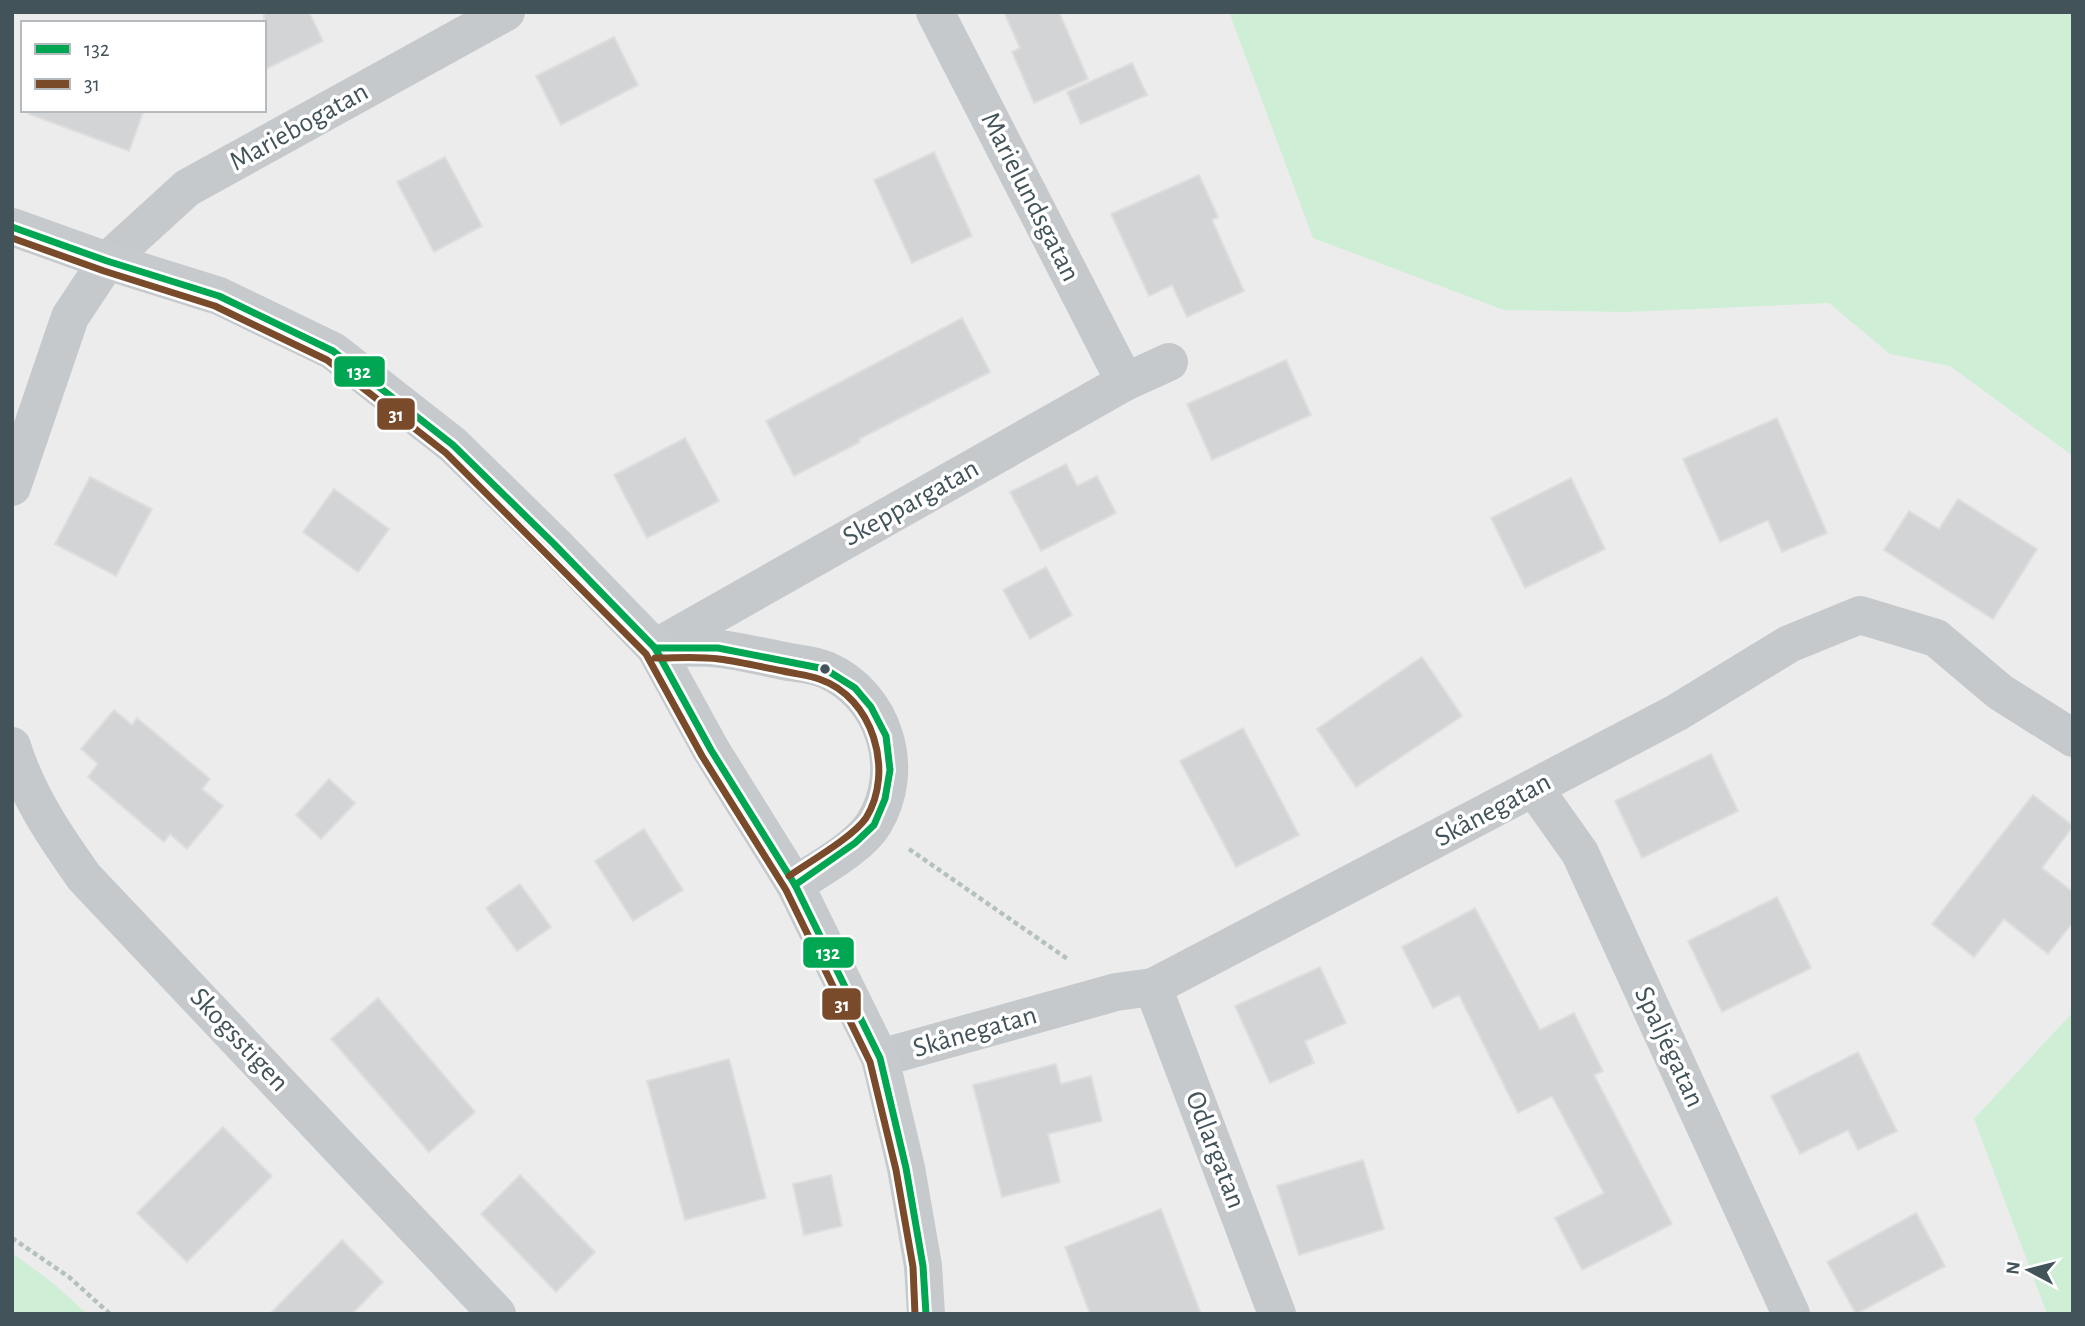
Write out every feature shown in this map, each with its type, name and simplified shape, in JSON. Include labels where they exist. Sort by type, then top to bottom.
[{"type":"street","name":"Mariebogatan","points":[[107,261],[187,188],[506,12]]},
{"type":"street","name":"Marielundsgatan","points":[[935,12],[1125,382]]},
{"type":"street","points":[[12,227],[107,261],[219,296],[333,351],[453,445],[655,648],[710,750],[795,886],[880,1058],[906,1168],[923,1266],[926,1314]]},
{"type":"street","points":[[12,487],[70,317],[107,261]]},
{"type":"street","name":"Skeppargatan","points":[[655,648],[1125,382],[1169,362]]},
{"type":"street","name":"Skånegatan","points":[[880,1058],[1116,992],[1153,987],[1676,713],[1789,644],[1860,615],[1936,638],[2000,692],[2073,738]]},
{"type":"street","points":[[655,648],[718,648],[825,669],[855,688],[871,707],[886,736],[890,770],[885,799],[874,825],[855,844],[795,886]]},
{"type":"street","name":"Skogsstigen","points":[[12,746],[17,763],[47,825],[84,877],[497,1314]]},
{"type":"street","name":"Spaljégatan","points":[[1534,789],[1580,853],[1791,1314]]},
{"type":"street","name":"Odlargatan","points":[[1153,987],[1277,1314]]},
{"type":"path","points":[[874,825],[1116,992]]},
{"type":"path","points":[[12,1238],[69,1277],[110,1314]]},
{"type":"green space","points":[[1229,12],[2073,12],[2073,456],[1950,366],[1890,354],[1829,303],[1626,312],[1504,310],[1313,238]]},
{"type":"green space","points":[[2073,1012],[2073,1314],[2047,1314],[1974,1119]]},
{"type":"green space","points":[[12,1253],[54,1284],[87,1314],[12,1314]]},
{"type":"building","points":[[264,12],[309,12],[323,41],[266,69]]},
{"type":"building","points":[[1004,12],[1059,12],[1088,79],[1034,103],[1012,52],[1020,48]]},
{"type":"building","points":[[614,37],[638,85],[561,125],[536,76]]},
{"type":"building","points":[[1132,63],[1147,95],[1081,124],[1067,92]]},
{"type":"building","points":[[30,112],[143,112],[129,151]]},
{"type":"building","points":[[934,152],[972,236],[912,263],[874,180]]},
{"type":"building","points":[[445,157],[482,226],[434,252],[397,182]]},
{"type":"building","points":[[1199,175],[1218,217],[1212,220],[1244,291],[1187,317],[1172,285],[1149,296],[1111,214]]},
{"type":"building","points":[[962,318],[990,372],[859,439],[860,442],[794,476],[766,421]]},
{"type":"building","points":[[1286,360],[1311,415],[1212,460],[1187,404]]},
{"type":"building","points":[[1777,418],[1827,533],[1782,552],[1768,520],[1720,542],[1683,459]]},
{"type":"building","points":[[685,438],[719,501],[647,538],[614,475]]},
{"type":"building","points":[[1066,464],[1077,486],[1097,476],[1116,513],[1041,551],[1010,492]]},
{"type":"building","points":[[90,477],[152,509],[116,576],[55,544]]},
{"type":"building","points":[[1571,478],[1605,549],[1525,588],[1491,518]]},
{"type":"building","points":[[334,489],[389,529],[358,572],[303,532]]},
{"type":"building","points":[[1958,499],[2037,549],[1993,619],[1884,550],[1909,511],[1939,529]]},
{"type":"building","points":[[1046,567],[1072,615],[1030,639],[1003,590]]},
{"type":"building","points":[[1422,657],[1462,716],[1356,787],[1317,729]]},
{"type":"building","points":[[114,710],[132,725],[137,718],[210,779],[202,789],[223,806],[187,849],[170,834],[164,842],[88,777],[98,764],[81,749]]},
{"type":"building","points":[[1243,728],[1299,835],[1236,867],[1180,761]]},
{"type":"building","points":[[1711,754],[1738,811],[1642,858],[1615,801]]},
{"type":"building","points":[[329,779],[355,803],[321,839],[296,815]]},
{"type":"building","points":[[2033,795],[2073,826],[2042,868],[2073,892],[2073,922],[2048,954],[2004,919],[1974,957],[1932,924]]},
{"type":"building","points":[[644,829],[683,890],[633,921],[595,861]]},
{"type":"building","points":[[520,884],[551,927],[517,951],[486,908]]},
{"type":"building","points":[[1777,897],[1811,968],[1722,1012],[1688,941]]},
{"type":"building","points":[[1475,908],[1540,1030],[1574,1013],[1603,1071],[1594,1075],[1672,1224],[1582,1270],[1555,1218],[1604,1193],[1552,1096],[1518,1113],[1459,995],[1433,1008],[1402,947]]},
{"type":"building","points":[[1320,967],[1346,1023],[1305,1041],[1314,1063],[1270,1083],[1235,1006]]},
{"type":"building","points":[[378,998],[475,1112],[429,1152],[331,1039]]},
{"type":"building","points":[[1858,1052],[1897,1131],[1858,1150],[1848,1130],[1800,1154],[1771,1096]]},
{"type":"building","points":[[729,1059],[766,1198],[685,1220],[647,1081]]},
{"type":"building","points":[[1056,1064],[1061,1084],[1091,1076],[1102,1121],[1048,1134],[1060,1182],[1002,1197],[973,1085]]},
{"type":"building","points":[[223,1127],[272,1176],[187,1262],[137,1213]]},
{"type":"building","points":[[1363,1160],[1384,1229],[1299,1255],[1277,1186]]},
{"type":"building","points":[[520,1175],[595,1252],[556,1292],[481,1214]]},
{"type":"building","points":[[831,1175],[842,1226],[804,1235],[793,1184]]},
{"type":"building","points":[[1161,1209],[1201,1314],[1090,1314],[1065,1247]]},
{"type":"building","points":[[1916,1213],[1945,1266],[1856,1314],[1827,1262]]},
{"type":"building","points":[[342,1240],[383,1282],[352,1314],[270,1314]]},
{"type":"transit line","name":"132","points":[[12,227],[107,261],[219,296],[333,351],[453,445],[655,648],[711,750],[795,885],[880,1058],[906,1168],[923,1266],[926,1314]]},
{"type":"transit line","name":"31","points":[[12,238],[215,306],[327,360],[446,453],[646,654],[702,756],[786,890],[870,1062],[896,1170],[913,1267],[915,1314]]},
{"type":"transit line","name":"132","points":[[655,648],[718,648],[825,669],[855,688],[871,707],[886,736],[890,770],[885,799],[874,825],[855,843],[795,885]]},
{"type":"transit line","name":"31","points":[[655,658],[719,659],[815,678],[838,688],[865,718],[874,738],[878,758],[875,799],[866,818],[841,841],[789,876]]}]
